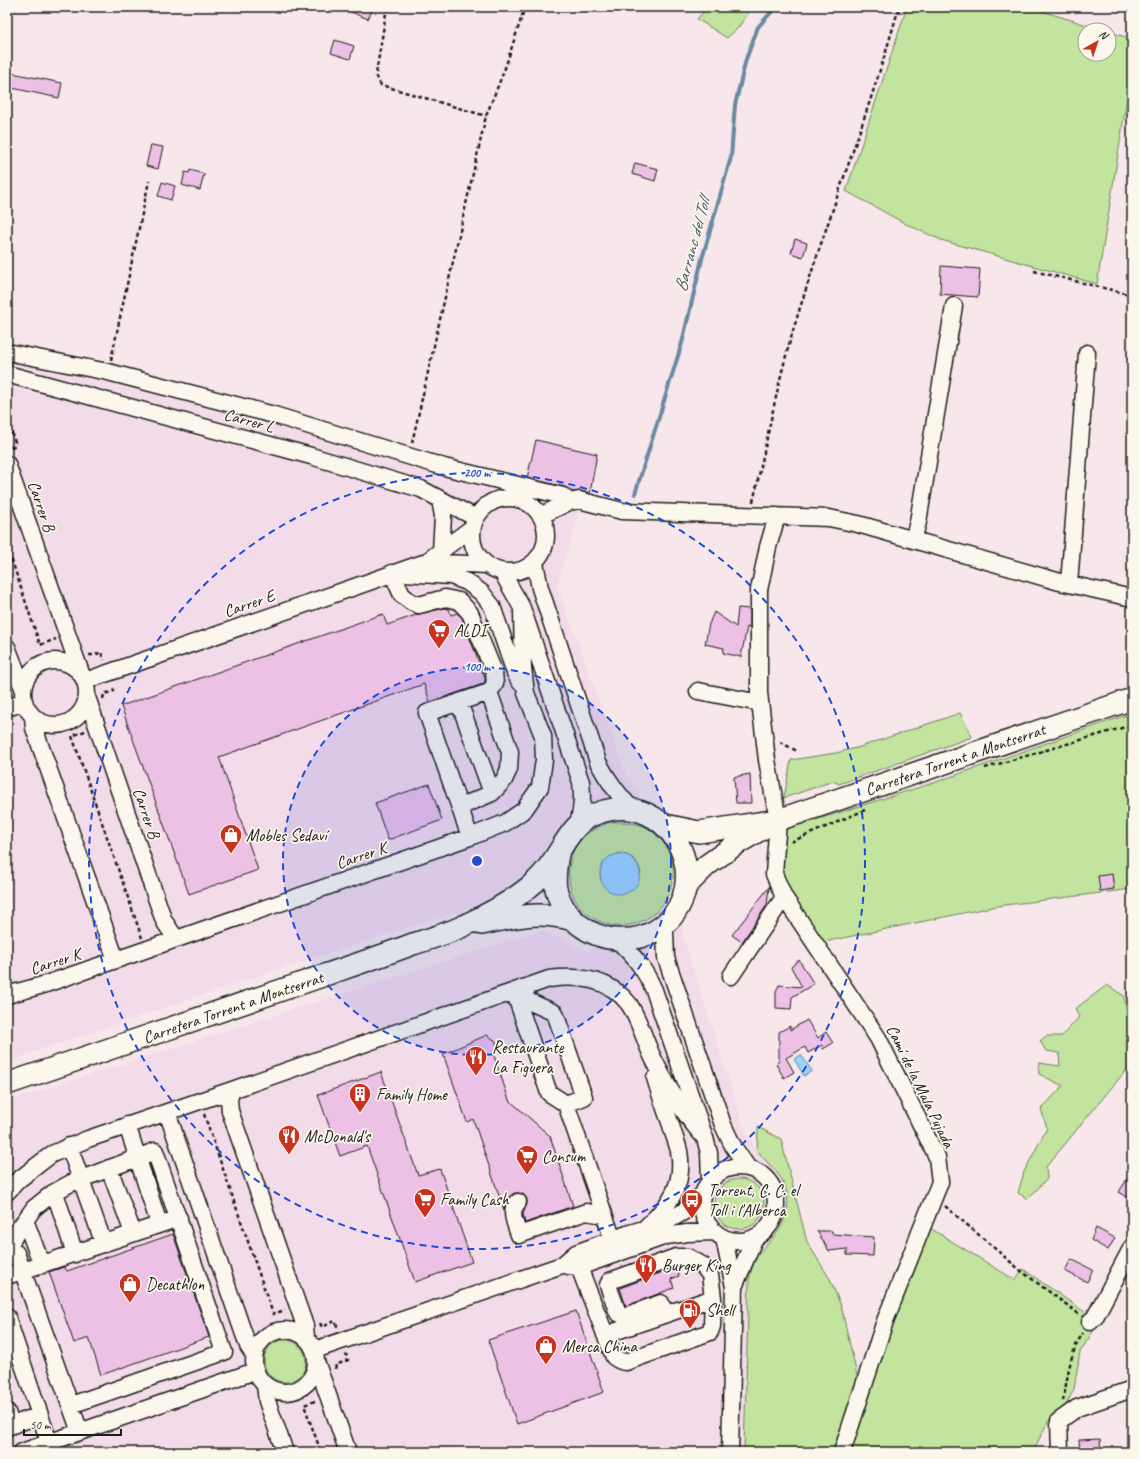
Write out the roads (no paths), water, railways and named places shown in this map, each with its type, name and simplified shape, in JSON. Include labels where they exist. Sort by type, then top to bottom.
[{"type":"main road","name":"Carretera Torrent a Montserrat","points":[[778,820],[1132,699]]},
{"type":"main road","points":[[459,928],[504,905],[533,884],[548,870],[566,838],[578,824],[590,816],[618,808],[633,810],[650,815],[665,825],[676,838],[683,853],[686,869],[686,886],[676,911],[667,922],[653,932],[636,939],[618,940],[601,937],[586,930],[573,920],[563,905],[556,889],[555,871],[558,854]]},
{"type":"main road","points":[[665,825],[699,832],[778,820]]},
{"type":"main road","points":[[686,886],[706,865],[738,843],[778,820]]},
{"type":"main road","points":[[459,928],[530,914],[559,916],[573,920]]},
{"type":"main road","name":"Carretera Torrent a Montserrat","points":[[7,1084],[459,928]]},
{"type":"street","points":[[913,540],[919,515],[954,306]]},
{"type":"street","points":[[7,352],[108,372],[274,415],[408,457],[563,496],[568,502]]},
{"type":"street","points":[[1069,584],[1087,353]]},
{"type":"street","name":"Carrer L","points":[[7,374],[310,456],[421,490],[440,500],[474,523]]},
{"type":"street","name":"Carrer B","points":[[7,464],[83,677]]},
{"type":"street","points":[[426,562],[487,565],[502,572],[515,572],[523,570],[540,557],[546,545],[546,527],[542,515],[533,505],[517,498],[504,497],[492,501],[479,512],[474,523],[472,538],[475,550],[487,565]]},
{"type":"street","points":[[440,500],[443,516],[441,551]]},
{"type":"street","points":[[542,515],[568,502],[579,500],[622,511],[829,518],[858,524],[1069,584],[1132,598]]},
{"type":"street","name":"Camí de la Mala Pujada","points":[[777,516],[768,547],[759,590],[758,640],[760,703],[766,760],[778,820],[774,874],[784,897],[878,1038],[937,1157],[940,1182],[886,1321],[842,1452]]},
{"type":"street","points":[[426,562],[474,523]]},
{"type":"street","name":"Carrer E","points":[[83,677],[426,562]]},
{"type":"street","points":[[534,563],[540,588],[598,762],[618,795],[633,810]]},
{"type":"street","points":[[502,572],[522,608],[581,782],[583,798],[582,810],[578,824]]},
{"type":"street","points":[[470,837],[427,713],[489,692],[495,684],[494,672],[470,613],[459,601],[445,598],[419,605],[411,602],[402,595],[393,573],[451,576],[468,582],[482,593],[492,606],[515,673],[526,693]]},
{"type":"street","name":"Carrer K","points":[[7,995],[116,960],[470,837],[505,823],[524,810],[540,787],[544,760],[543,736],[526,693],[523,668],[522,608]]},
{"type":"street","points":[[7,647],[23,695],[27,710],[33,717],[51,725],[71,721],[79,714],[87,697],[83,677],[74,667],[66,662],[56,660],[47,661],[30,671],[25,679],[23,695],[7,708]]},
{"type":"street","points":[[698,691],[760,703]]},
{"type":"street","points":[[460,807],[492,793],[504,780],[509,769],[510,752],[489,692]]},
{"type":"street","name":"Carrer B","points":[[87,697],[164,921],[176,939]]},
{"type":"street","points":[[459,702],[492,793]]},
{"type":"street","points":[[33,717],[34,728],[116,960]]},
{"type":"street","points":[[731,976],[784,897]]},
{"type":"street","points":[[667,922],[665,932],[666,958],[723,1125],[733,1146],[748,1168]]},
{"type":"street","points":[[313,1350],[562,1265],[576,1253],[664,1223],[683,1212],[707,1187],[718,1174],[727,1169],[737,1167],[748,1168],[758,1173],[766,1180],[773,1190],[775,1201],[775,1212],[771,1222],[764,1231],[754,1237],[734,1241],[720,1235],[708,1224],[703,1214],[702,1204],[707,1187],[709,1153],[705,1138],[654,990],[646,972],[632,954],[618,940]]},
{"type":"street","points":[[7,1192],[17,1181],[33,1168],[52,1154],[69,1146],[549,979],[569,977],[584,978],[600,982],[616,992],[628,1004],[665,1083],[693,1125],[705,1138]]},
{"type":"street","points":[[518,990],[549,1093],[566,1104],[613,1240]]},
{"type":"street","points":[[518,990],[528,1001],[555,1013],[584,1097],[566,1104]]},
{"type":"street","points":[[643,1229],[667,1205],[675,1193],[679,1180],[681,1164],[679,1150],[650,1064],[647,1046]]},
{"type":"street","points":[[232,1090],[229,1100],[230,1111],[348,1452]]},
{"type":"street","points":[[167,1112],[248,1346],[254,1355]]},
{"type":"street","points":[[127,1125],[159,1224]]},
{"type":"street","points":[[69,1146],[104,1244]]},
{"type":"street","points":[[70,1405],[224,1352],[155,1151],[71,1183],[53,1193],[34,1208],[16,1233],[8,1250],[16,1253],[15,1274],[80,1432]]},
{"type":"street","points":[[109,1168],[133,1233]]},
{"type":"street","points":[[53,1193],[75,1254]]},
{"type":"street","points":[[586,1212],[597,1193]]},
{"type":"street","points":[[518,1202],[514,1206],[512,1213],[519,1235],[586,1212],[604,1215]]},
{"type":"street","points":[[15,1274],[179,1218]]},
{"type":"street","points":[[25,1220],[42,1265]]},
{"type":"street","points":[[562,1265],[579,1266],[666,1236],[687,1233],[720,1235]]},
{"type":"street","points":[[720,1235],[734,1287],[730,1452]]},
{"type":"street","points":[[734,1287],[754,1237]]},
{"type":"street","points":[[1090,1322],[1095,1317],[1132,1247]]},
{"type":"street","points":[[579,1266],[614,1357],[622,1362],[626,1362],[710,1332],[712,1328],[713,1298],[710,1275],[702,1265],[688,1257],[676,1257],[610,1281],[608,1285],[618,1313],[625,1316],[661,1303],[665,1314]]},
{"type":"street","points":[[605,1335],[713,1298]]},
{"type":"street","points":[[7,1318],[49,1442]]},
{"type":"street","points":[[712,1328],[734,1328]]},
{"type":"street","points":[[279,1330],[293,1330],[313,1350],[314,1373],[309,1382],[302,1388],[293,1392],[273,1390],[265,1385],[255,1371],[254,1355],[257,1346],[270,1333],[279,1330]]},
{"type":"street","points":[[22,1452],[255,1371]]},
{"type":"street","points":[[265,1385],[267,1401],[285,1452]]},
{"type":"street","points":[[1060,1452],[1059,1421],[1077,1408],[1132,1389]]},
{"type":"street","points":[[8,1421],[40,1415]]},
{"type":"water","points":[[624,854],[631,857],[637,863],[640,874],[639,882],[631,891],[624,894],[616,894],[609,891],[601,882],[600,870],[603,863],[612,855]]},
{"type":"water","points":[[801,1055],[812,1071],[804,1076],[794,1059]]},
{"type":"waterway","name":"Barranc del Toll","points":[[635,494],[682,343],[702,259],[731,157],[735,105],[746,59],[758,27],[776,7]]},
{"type":"place","name":"ALDI","points":[[439,650]]},
{"type":"place","name":"Mobles Sedaví","points":[[231,854]]},
{"type":"place","name":"Restaurante La Figuera","points":[[476,1076]]},
{"type":"place","name":"Family Home","points":[[360,1114]]},
{"type":"place","name":"McDonald's","points":[[289,1156]]},
{"type":"place","name":"Consum","points":[[527,1176]]},
{"type":"place","name":"Family Cash","points":[[425,1218]]},
{"type":"place","name":"Torrent, C. C. el Toll i l'Alberca","points":[[692,1220]]},
{"type":"place","name":"Burger King","points":[[646,1284]]},
{"type":"place","name":"Decathlon","points":[[130,1304]]},
{"type":"place","name":"Shell","points":[[690,1330]]},
{"type":"place","name":"Merca China","points":[[546,1366]]}]
